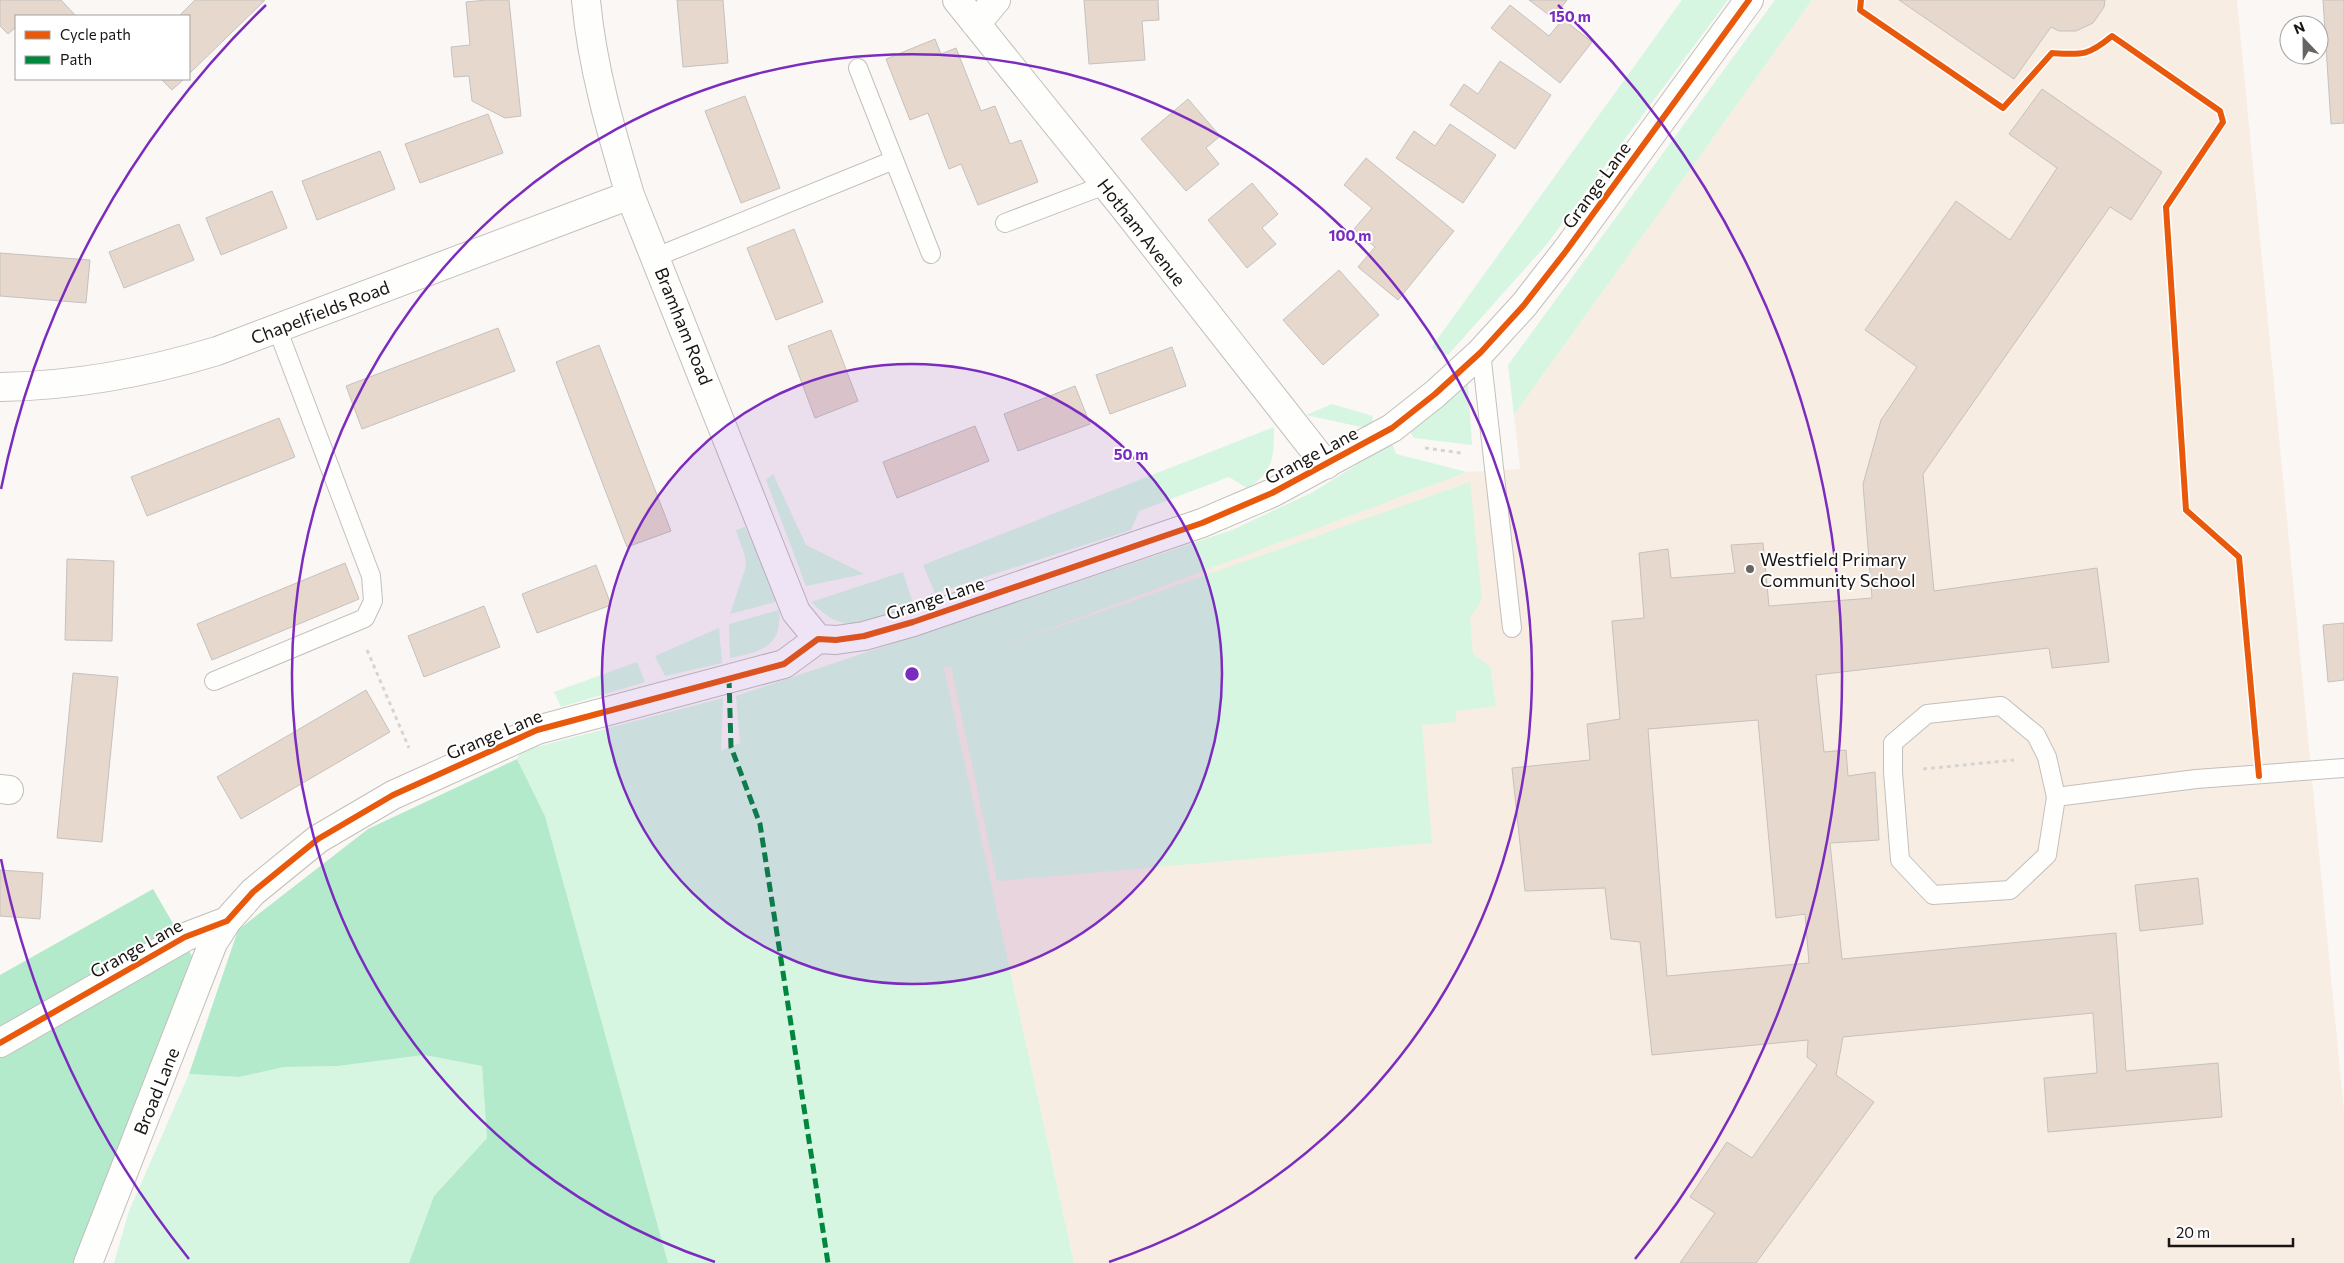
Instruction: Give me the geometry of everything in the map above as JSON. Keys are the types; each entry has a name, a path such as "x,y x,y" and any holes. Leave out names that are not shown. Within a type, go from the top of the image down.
{"street":[{"name":"Bramham Road","path":"586,0 596,66 612,136 630,195 796,612 818,639"},
{"name":"Hotham Avenue","path":"957,0 1326,466"},
{"path":"976,24 996,0"},
{"name":"Grange Lane","path":"0,1043 185,937 227,920 254,892 318,839 393,795 423,780 537,730 784,664 818,639 836,640 872,633 1074,568 1202,523 1272,493 1326,466 1392,428 1481,352 1524,305 1566,251 1749,0"},
{"name":"Chapelfields Road","path":"0,387 41,386 120,376 168,366 278,328 630,195"},
{"name":"Broad Lane","path":"88,1263 213,944 227,920"}],"lane":[{"path":"858,68 931,254"},
{"path":"656,257 894,160"},
{"path":"1005,223 1105,185"},
{"path":"214,682 366,618 373,601 371,576 278,328"},
{"path":"1481,352 1512,628"},
{"path":"2001,706 2036,736 2047,757 2056,797 2047,855 2010,890 1933,895 1900,860 1893,772 1893,742 1927,714 2001,706"},
{"path":"2056,797 2196,780 2344,768"}],"path":[{"path":"1392,428 1408,446 1493,457"},
{"path":"355,622 423,780"},
{"path":"1893,772 2047,757"}],"shaded area":[{"name":"Westfield Primary Community School","path":"1812,0 2237,0 2344,1112 2344,1263 1074,1263 944,668 1467,472 1520,469 1514,415"}],"green space":[{"path":"1682,0 1728,0 1547,244 1448,355 1431,348"},
{"path":"1775,0 1812,0 1514,415 1508,365"},
{"path":"1468,384 1472,445 1414,438 1408,429"},
{"path":"1332,404 1373,416 1371,427 1361,427 1306,415"},
{"path":"1274,427 1274,447 1271,463 1263,476 1247,488 1229,477 1139,511 1131,530 935,593 923,565"},
{"path":"1392,443 1396,454 1467,472 988,652 1470,482 1482,599 1470,619 1473,654 1490,666 1496,706 1456,711 1456,722 1422,725 1432,843 997,881 951,666 944,668 1074,1263 668,1263 545,816 517,759 521,751 723,698 721,751 740,743 736,696 1232,530 1313,492"},
{"path":"773,474 806,545 864,574 806,586 766,480"},
{"path":"745,527 776,595 775,602 730,614 746,567 745,556 736,530"},
{"path":"903,572 913,604 879,617 860,623 839,622 830,618 811,602"},
{"path":"779,610 777,632 767,646 751,653 730,658 729,624"},
{"path":"719,628 722,663 665,676 655,656"},
{"path":"637,662 645,682 561,707 554,692"},
{"path":"517,759 545,816 668,1263 409,1263 434,1196 487,1138 482,1066 424,1055 338,1066 284,1067 239,1077 189,1074 238,930 368,829"},
{"path":"153,889 192,956 97,1211 81,1263 0,1263 0,975"},
{"path":"424,1055 482,1066 487,1138 434,1196 409,1263 114,1263 129,1211 189,1074 239,1077 284,1067 338,1066"}],"building":[{"path":"0,0 61,0 75,15 15,15 15,28 8,34 0,26"},
{"path":"195,0 265,0 190,73 190,15 180,15"},
{"path":"509,0 521,116 505,118 472,101 469,76 454,77 451,47 470,45 466,2"},
{"path":"677,0 723,0 728,63 683,67"},
{"path":"1084,0 1158,0 1159,20 1142,21 1145,60 1089,64"},
{"path":"1529,0 1567,0 1553,18"},
{"path":"1899,0 2105,0 2104,7 2093,23 2076,31 2059,31 2051,27 2014,79"},
{"path":"2323,0 2344,0 2344,123 2331,124 2327,65 2329,65 2329,15 2324,15"},
{"path":"1510,5 1549,36 1563,19 1592,42 1560,83 1491,28"},
{"path":"935,39 941,54 956,48 981,111 995,106 1010,144 1021,140 1038,182 978,205 961,164 949,169 928,113 910,120 886,59"},
{"path":"1500,61 1551,95 1515,149 1450,105 1464,84 1478,94"},
{"path":"162,80 183,80 172,90"},
{"path":"2042,89 2162,172 2131,220 2110,207 1923,474 1934,591 2097,568 2109,662 2052,668 2049,648 1816,675 1824,752 1846,750 1848,776 1875,772 1879,840 1830,843 1842,959 2116,933 2126,1071 2218,1063 2222,1117 2048,1132 2044,1078 2097,1073 2093,1013 1843,1037 1836,1075 1874,1102 1756,1263 1680,1263 1715,1213 1690,1197 1727,1142 1752,1158 1817,1065 1807,1057 1808,1040 1652,1055 1640,942 1611,939 1605,888 1525,891 1512,768 1590,760 1587,724 1620,719 1612,621 1644,618 1639,553 1668,549 1671,578 1735,573 1731,545 1763,543 1769,606 1872,598 1863,484 1881,420 1917,367 1865,330 1956,201 2010,240 2057,168 2009,134","holes":["1758,720 1776,918 1805,914 1809,963 1667,976 1648,729"]},
{"path":"745,96 780,188 741,203 705,111"},
{"path":"1188,99 1220,136 1206,148 1219,164 1186,191 1141,139"},
{"path":"488,114 503,153 420,183 405,144"},
{"path":"1450,124 1496,155 1463,203 1396,158 1414,131 1435,146"},
{"path":"380,151 395,189 317,220 302,181"},
{"path":"1366,158 1454,231 1398,300 1358,267 1375,247 1354,229 1372,208 1344,185"},
{"path":"1252,183 1278,214 1262,228 1276,244 1247,268 1208,220"},
{"path":"272,191 287,228 221,255 206,218"},
{"path":"179,224 194,260 124,288 109,252"},
{"path":"794,229 823,302 776,320 747,248"},
{"path":"0,253 90,260 86,303 0,296"},
{"path":"1339,270 1379,315 1323,365 1283,320"},
{"path":"498,328 515,371 362,429 346,386"},
{"path":"831,330 858,401 815,418 788,346"},
{"path":"599,345 671,531 627,547 556,362"},
{"path":"1172,347 1186,386 1110,414 1096,375"},
{"path":"1075,386 1090,424 1018,451 1004,414"},
{"path":"279,418 295,457 147,516 131,477"},
{"path":"975,426 989,461 897,498 883,462"},
{"path":"67,559 114,561 112,641 65,640"},
{"path":"345,563 359,599 212,660 197,624"},
{"path":"596,565 611,605 537,633 522,594"},
{"path":"484,606 500,647 424,677 408,636"},
{"path":"2344,623 2344,680 2328,682 2323,625"},
{"path":"73,673 118,677 102,842 57,838"},
{"path":"366,690 390,732 241,819 217,777"},
{"path":"0,870 43,873 40,919 0,916"},
{"path":"2198,878 2203,924 2140,931 2135,885"}],"marked path":[{"path":"729,678 731,747 760,824 828,1263"}],"cycle path":[{"path":"0,1043 185,937 227,921 253,892 318,839 393,795 537,730 784,664 818,639 836,640 864,636 913,622 1202,523 1272,493 1392,428 1435,394 1481,352 1524,305 1566,251 1749,0"},
{"path":"1861,0 1860,10 2003,108 2052,53 2084,53 2097,47 2112,36 2220,111 2223,122 2166,207 2186,510 2239,557 2259,776"}],"place":[{"name":"Westfield Primary Community School","path":"1750,569"}]}
